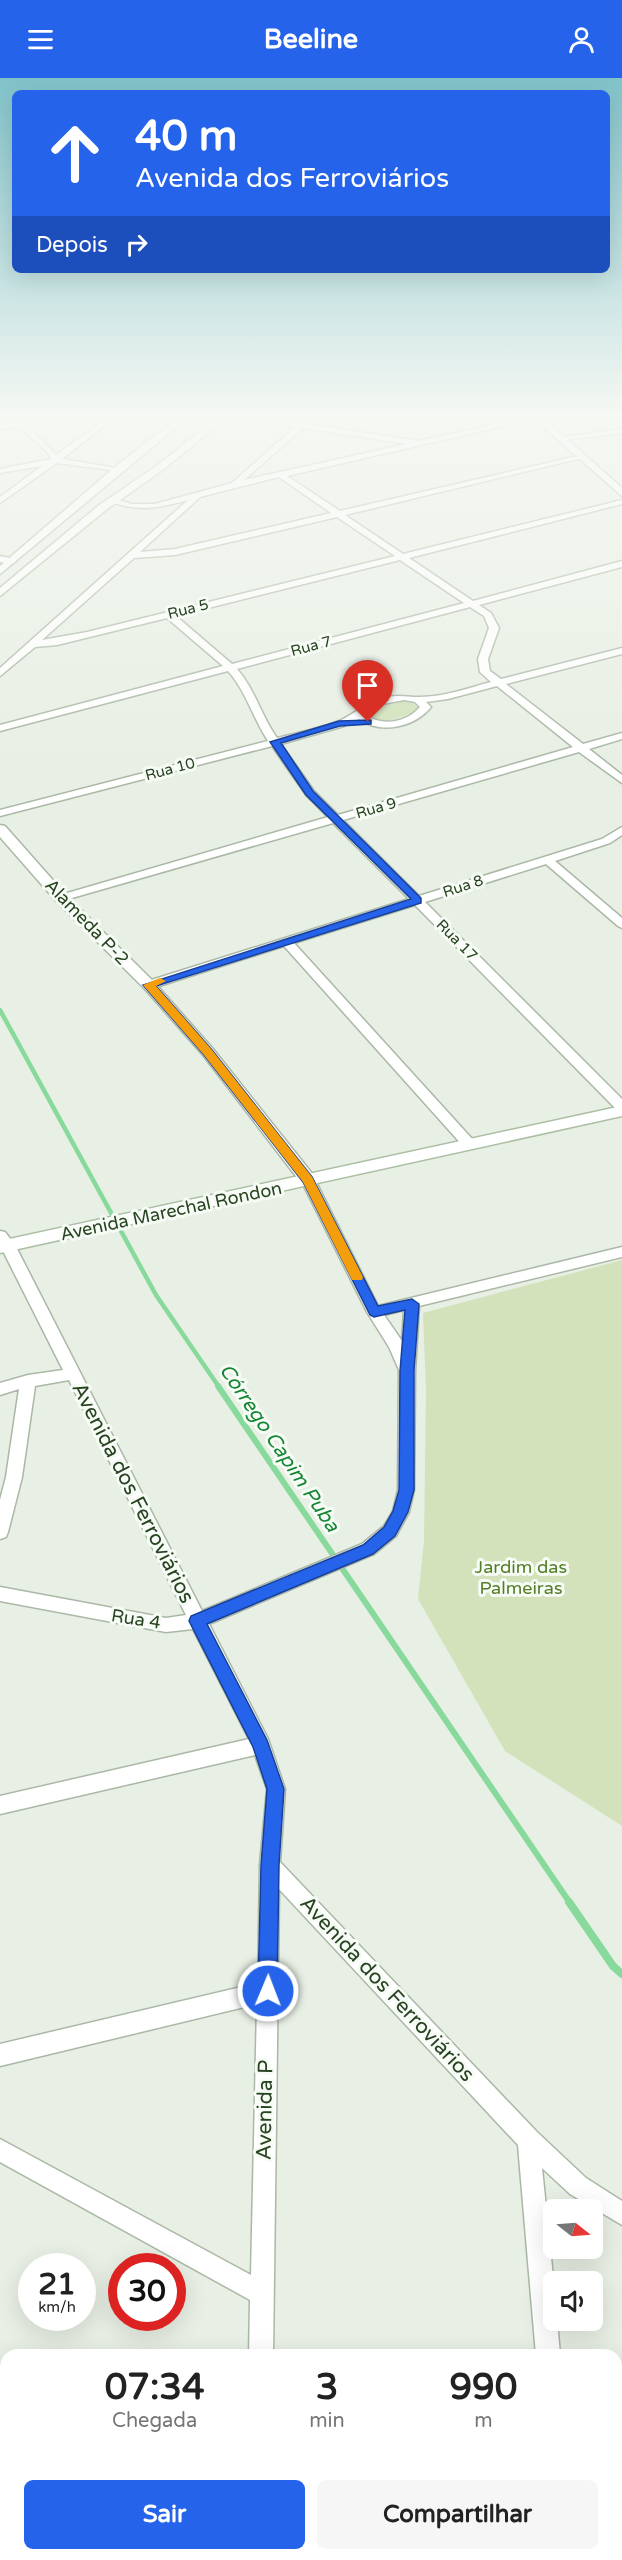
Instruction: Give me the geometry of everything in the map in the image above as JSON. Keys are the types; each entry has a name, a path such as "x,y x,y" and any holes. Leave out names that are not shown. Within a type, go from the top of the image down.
{"main road":[{"path":"0,571 46,532"},
{"path":"0,593 75,532"},
{"name":"Alameda P-2","path":"0,829 61,898 149,985 208,1052 308,1180"},
{"name":"Avenida Marechal Rondon","path":"3,1243 85,1230 622,1109"}],"street":[{"path":"0,673 159,532"},
{"path":"134,555 175,552 262,532"},
{"path":"366,532 489,615 494,628 483,659 485,672 622,780"},
{"name":"Rua 5","path":"33,644 87,635 500,532"},
{"path":"0,559 12,561"},
{"name":"Rua 7","path":"0,729 622,564"},
{"path":"168,614 230,667 244,683 261,723 275,742"},
{"path":"60,621 87,635"},
{"path":"364,718 365,707 384,700 404,697 422,704 622,651"},
{"name":"Rua 10","path":"0,813 364,718 391,725 420,716 422,704"},
{"name":"Rua 9","path":"61,898 622,736"},
{"name":"Rua 17","path":"275,742 310,793 622,1109"},
{"name":"Rua 8","path":"149,985 606,840 622,830"},
{"name":"Rua 8","path":"606,840 622,841"},
{"path":"548,859 622,924"},
{"path":"286,942 469,1143"},
{"name":"Alameda P-2","path":"308,1180 374,1312 391,1336 407,1371"},
{"name":"Avenida dos Ferroviários","path":"3,1243 73,1374 261,1745 276,1789 270,1865 529,2140 578,2186 622,2214"},
{"path":"374,1312 622,1252"},
{"name":"Rua 4","path":"0,1594 166,1625 197,1621 368,1550 390,1532 401,1512 406,1490 407,1371 412,1304"},
{"path":"0,1389 28,1381 73,1374"},
{"path":"0,1532 14,1477 28,1381"},
{"path":"0,1805 261,1745"},
{"name":"Avenida P","path":"261,2349 270,1865"},
{"path":"0,2055 268,1991"},
{"path":"529,2140 547,2349"},
{"path":"0,2150 261,2293"}],"green space":[{"path":"408,700 422,710 382,723 364,713 371,709"},
{"name":"Jardim das Palmeiras","path":"622,1260 622,1826 505,1751 418,1599 424,1541 426,1390 423,1313"}],"waterway":[{"name":"Córrego Capim Puba","path":"0,1010 156,1295 219,1387"},
{"name":"Córrego Capim Puba","path":"218,1386 570,1903"},
{"name":"Córrego Capim Puba","path":"569,1902 613,1966 622,1974"}],"slow traffic":[{"path":"160,981 149,985 208,1052 308,1180 357,1277"}],"route":[{"path":"268,1991 270,1865 276,1789 261,1745 197,1621 368,1550 390,1532 401,1512 406,1490 407,1371 412,1304 374,1312 308,1180 208,1052 149,985 418,900 310,793 275,742 339,724 368,722"}]}
